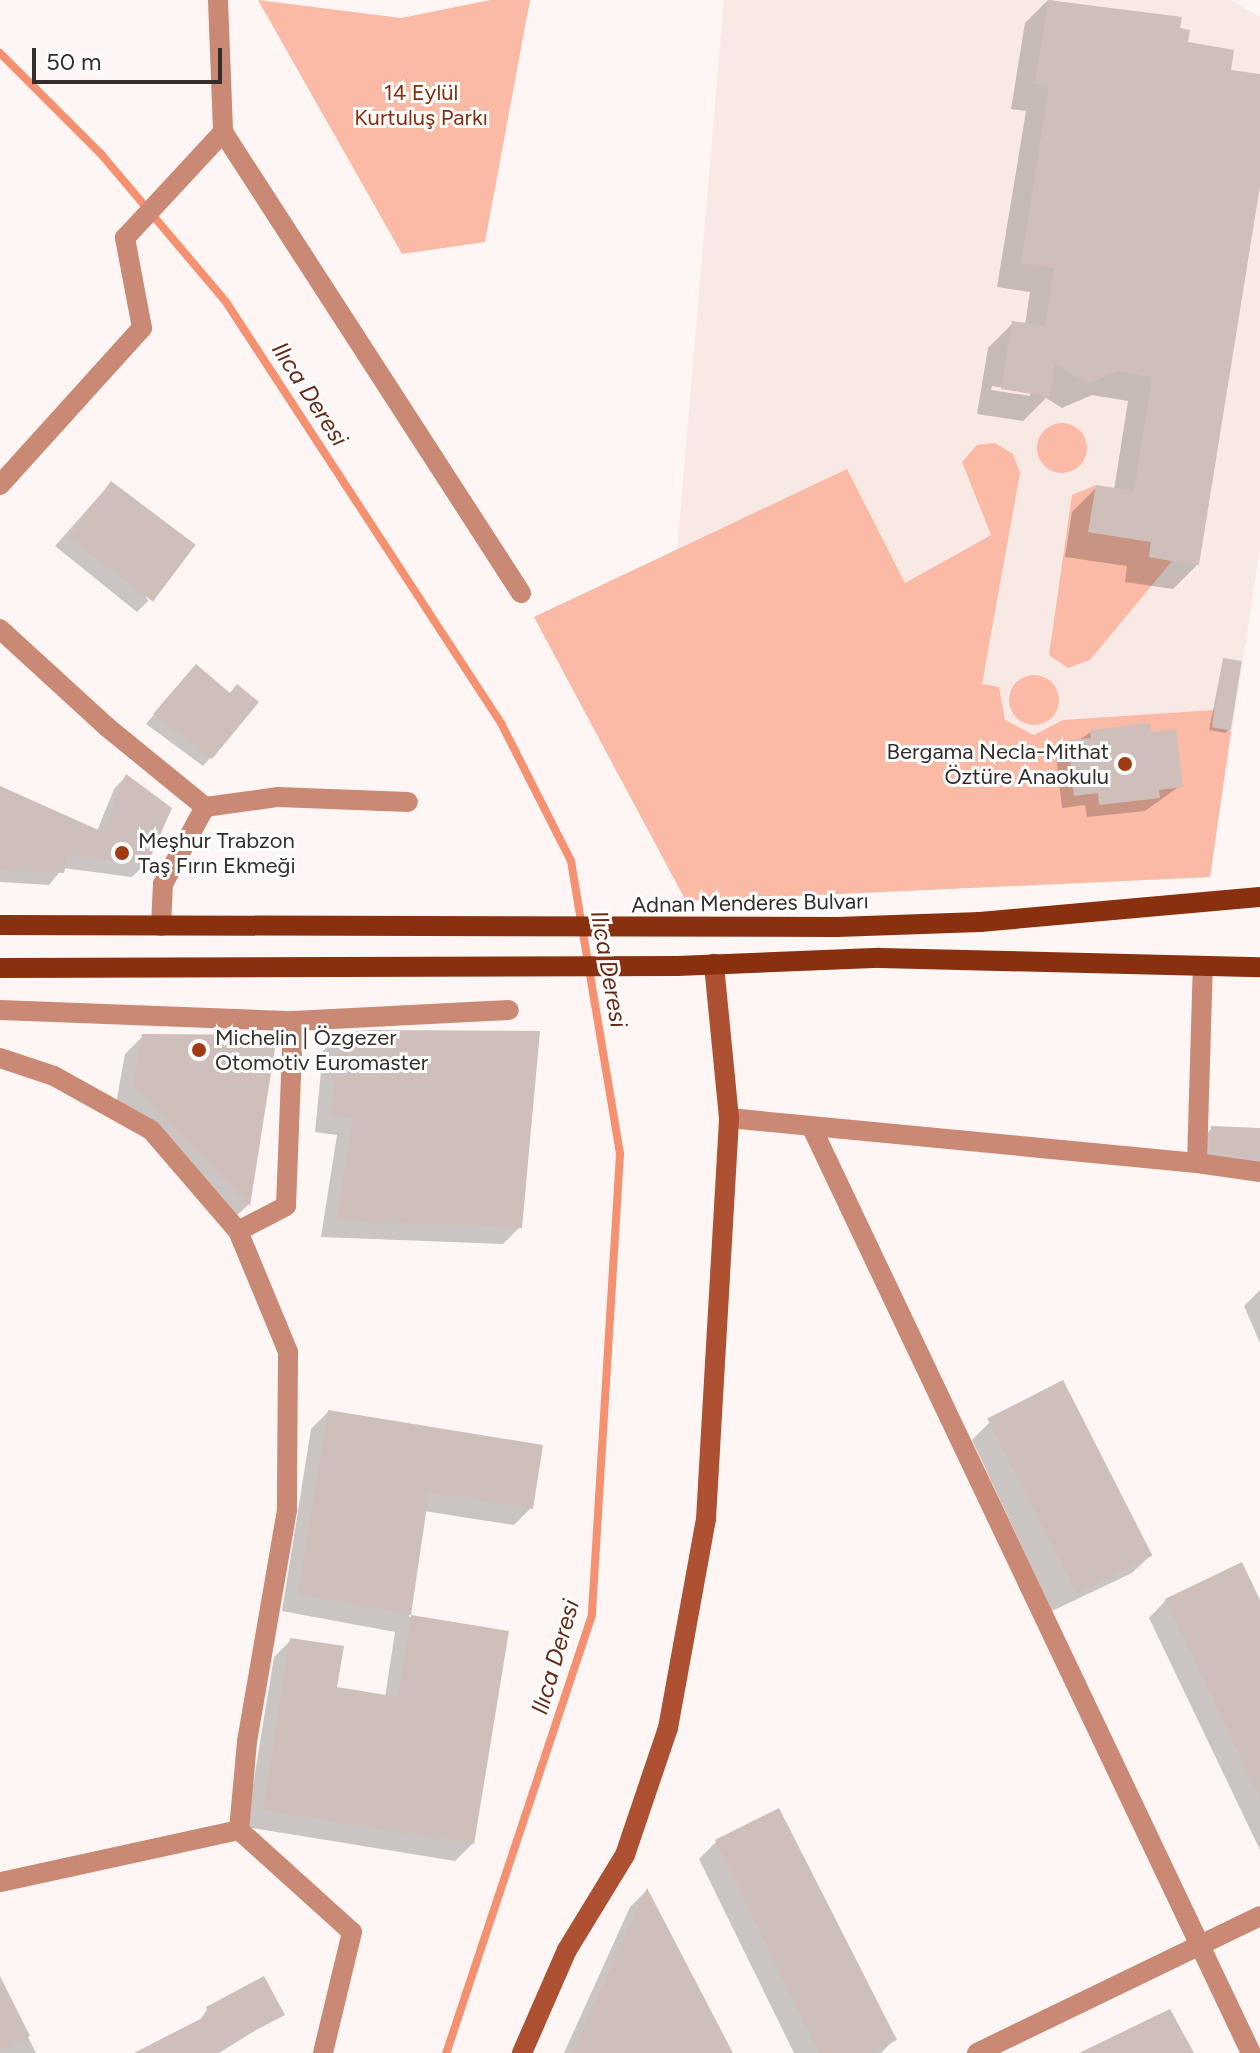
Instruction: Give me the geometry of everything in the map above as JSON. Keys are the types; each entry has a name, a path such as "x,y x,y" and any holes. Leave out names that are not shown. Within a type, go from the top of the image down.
{"main road":[{"name":"Adnan Menderes Bulvarı","path":"0,925 669,930 980,922 1260,897"},
{"path":"0,968 677,966 880,958 1260,967"}],"street":[{"path":"218,0 223,132 521,593"},
{"path":"0,485 142,328 125,238 177,176 223,132"},
{"path":"0,629 107,727 205,807 278,797 408,802"},
{"path":"161,926 163,884 205,807"},
{"path":"522,2053 567,1950 625,1855 668,1728 706,1519 729,1118 714,964"},
{"path":"1197,1163 1203,966"},
{"path":"0,1010 293,1021 509,1010"},
{"path":"238,1231 286,1206 293,1021"},
{"path":"0,1058 54,1076 151,1130 238,1231 288,1352 287,1510 247,1742 239,1830"},
{"path":"729,1118 1197,1163 1260,1172"},
{"path":"812,1128 1251,2053"},
{"path":"0,1882 239,1830"},
{"path":"239,1830 352,1932 323,2053"},
{"path":"977,2053 1260,1916"}],"shaded area":[{"path":"724,0 1231,0 1260,17 1260,549 1210,877 686,901 534,617 677,551"}],"green space":[{"name":"14 Eylül Kurtuluş Parkı","path":"258,0 401,18 490,0 530,0 485,242 402,254"},
{"path":"1062,423 1079,431 1087,448 1079,465 1062,473 1045,465 1037,448 1045,431"},
{"path":"995,443 1013,454 1020,473 982,684 999,687 1005,720 1034,735 1063,720 1214,710 1212,727 1231,731 1210,877 686,901 534,617 847,469 905,583 991,535 962,462 977,445"},
{"path":"1096,485 1089,532 1151,542 1149,557 1172,561 1090,660 1068,668 1049,655 1072,495"},
{"path":"1034,675 1051,683 1059,700 1051,717 1034,725 1017,717 1009,700 1017,683"}],"building":[{"path":"1048,0 1182,17 1180,28 1190,30 1188,42 1234,50 1231,70 1260,74 1260,186 1199,565 1149,557 1151,542 1088,532 1096,485 1134,491 1152,377 1118,371 1088,384 1055,364 1050,397 1001,389 1012,321 1045,326 1054,268 1021,263 1049,87 1035,84"},
{"path":"111,481 196,545 153,601 68,538"},
{"path":"1223,658 1242,661 1231,730 1212,727"},
{"path":"196,664 230,693 237,684 259,702 212,759 153,714"},
{"name":"Bergama Necla-Mithat Öztüre Anaokulu","path":"1150,723 1151,732 1176,729 1183,787 1159,790 1160,798 1099,805 1098,793 1074,796 1068,740 1091,738 1090,730"},
{"path":"126,774 172,808 147,865 68,855 64,873 0,869 0,786 103,832"},
{"path":"540,1031 522,1228 337,1220 353,1118 331,1115 339,1032"},
{"path":"142,1034 277,1035 250,1206 133,1086"},
{"path":"1211,1126 1260,1128 1260,1159 1210,1152"},
{"path":"1063,1380 1152,1556 1077,1594 987,1419"},
{"path":"328,1410 543,1445 533,1509 429,1492 411,1615 298,1594"},
{"path":"1242,1562 1260,1600 1260,1798 1165,1599"},
{"path":"411,1615 509,1631 474,1844 263,1810 290,1638 344,1646 337,1687 398,1697"},
{"path":"779,1808 897,2040 870,2053 819,2053 715,1840"},
{"path":"647,1888 733,2053 572,2053"},
{"path":"0,1976 30,2036 0,2051"},
{"path":"264,1976 285,2015 211,2053 134,2053 210,2014 206,2007"},
{"path":"1170,2009 1194,2053 1079,2053"}],"waterway":[{"name":"Ilıca Deresi","path":"0,53 101,154 226,302 501,723 571,861 620,1154 592,1615 446,2053"}],"place":[{"name":"Bergama Necla-Mithat Öztüre Anaokulu","path":"1125,764"},
{"name":"Meşhur Trabzon Taş Fırın Ekmeği","path":"122,853"},
{"name":"Michelin | Özgezer Otomotiv Euromaster","path":"199,1050"}]}
